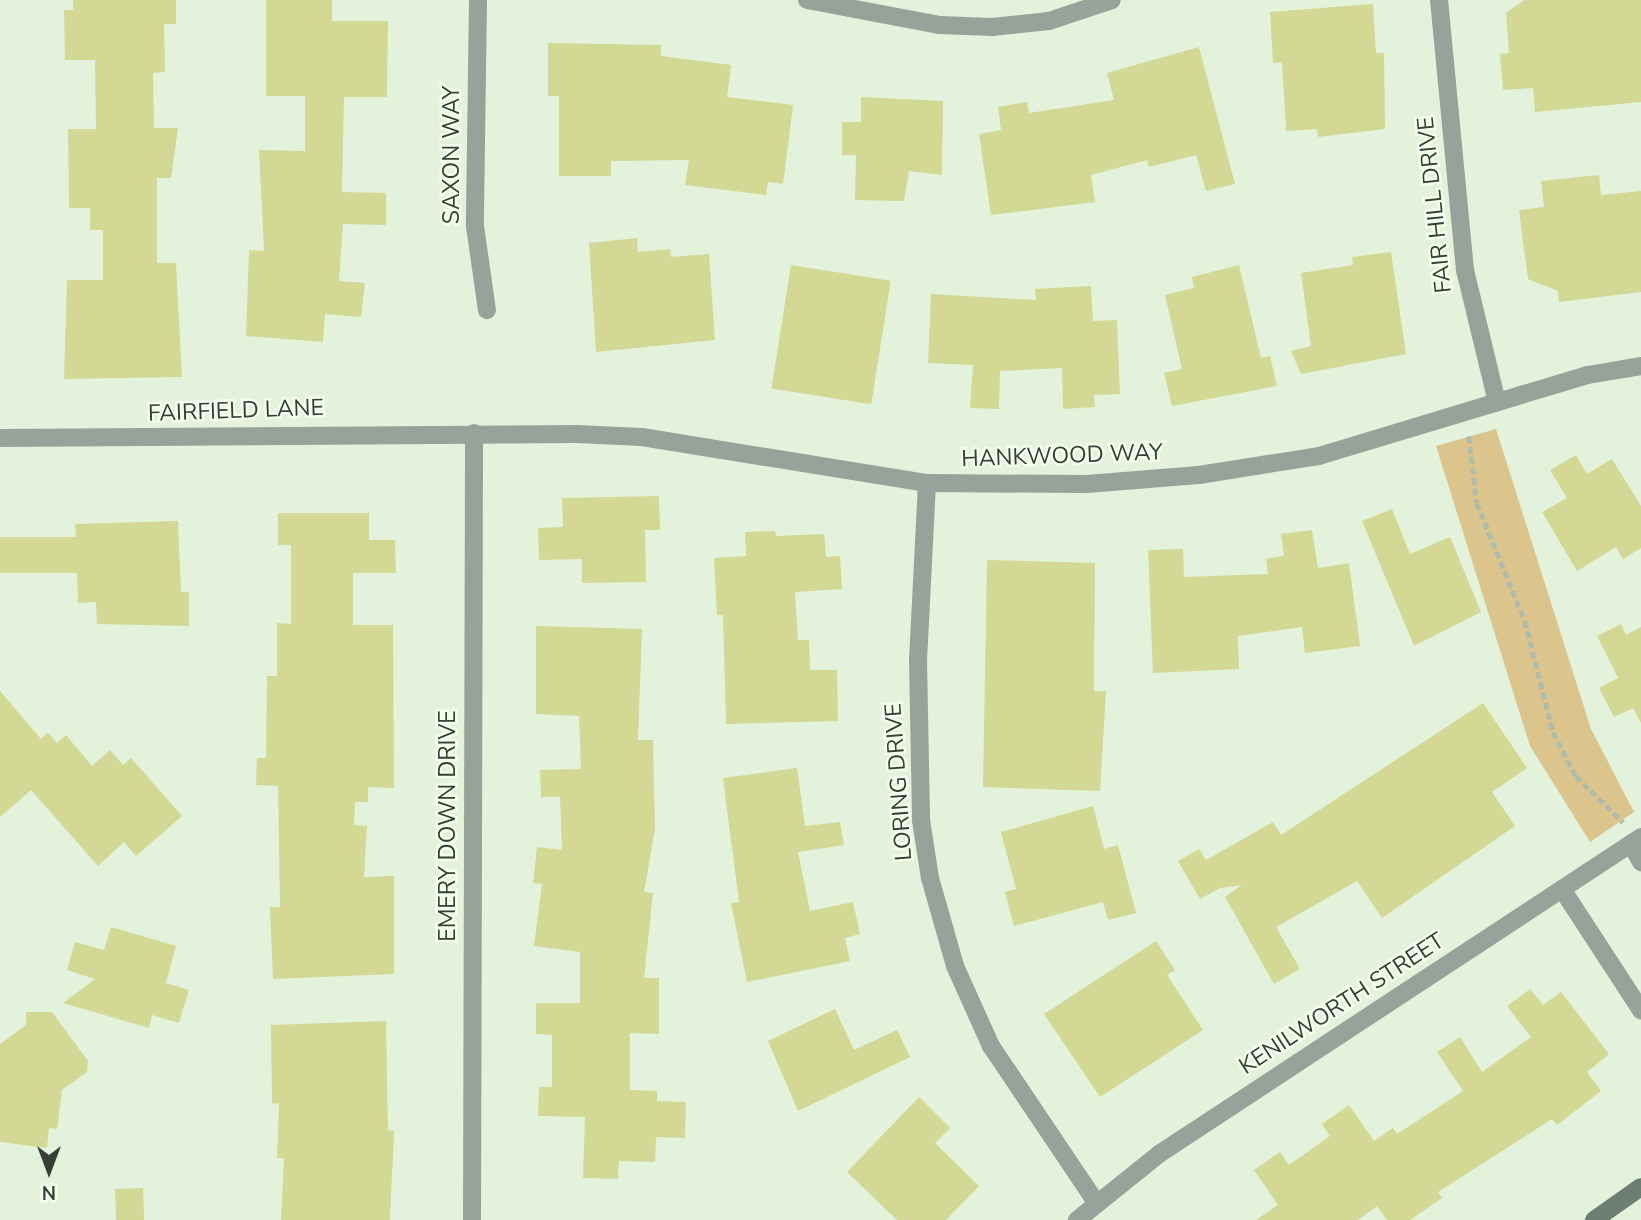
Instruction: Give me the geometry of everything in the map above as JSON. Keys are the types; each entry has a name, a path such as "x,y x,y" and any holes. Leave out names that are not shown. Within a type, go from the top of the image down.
{"main road":[{"path":"1594,1220 1641,1187"}],"street":[{"name":"SAXON WAY","path":"478,0 475,226 487,310"},
{"path":"807,0 939,25 992,27 1049,21 1112,0"},
{"name":"FAIR HILL DRIVE","path":"1439,0 1465,270 1497,402"},
{"name":"HANKWOOD WAY","path":"474,433 642,438 927,483 1087,484 1199,475 1319,456 1588,375 1641,366"},
{"name":"FAIRFIELD LANE","path":"0,438 474,433"},
{"name":"EMERY DOWN DRIVE","path":"471,1220 474,433"},
{"name":"LORING DRIVE","path":"927,483 918,687 921,820 930,878 955,966 991,1046 1096,1202"},
{"path":"1634,836 1641,862"},
{"name":"KENILWORTH STREET","path":"1077,1220 1096,1202 1159,1154 1562,889 1634,836"},
{"path":"1562,889 1641,1010"}],"path":[{"path":"1466,412 1477,503 1525,621 1553,732 1576,776 1634,836"}],"shaded area":[{"path":"1496,429 1591,729 1634,812 1590,842 1530,746 1436,446"}],"building":[{"path":"73,0 176,0 176,24 164,24 165,72 153,73 154,128 178,128 171,178 157,178 157,263 176,263 182,377 64,379 67,280 103,280 103,230 90,230 90,208 69,208 68,129 96,129 95,60 65,60 64,10 73,10"},
{"path":"266,0 332,0 332,21 388,21 387,97 344,97 342,192 386,193 386,225 343,224 339,281 365,283 361,317 325,314 323,342 246,336 249,250 264,251 259,150 305,151 305,96 266,96"},
{"path":"1524,0 1641,0 1641,102 1535,112 1533,88 1503,90 1500,54 1509,53 1506,13"},
{"path":"1373,4 1376,53 1384,53 1385,129 1318,137 1317,129 1286,131 1282,62 1273,63 1270,12"},
{"path":"548,43 661,45 661,56 731,65 727,97 793,105 783,184 768,182 766,195 685,185 689,160 611,161 611,176 559,176 559,96 548,96"},
{"path":"1199,47 1235,184 1206,191 1196,155 1149,167 1147,160 1091,175 1095,202 991,215 979,134 1001,130 998,107 1027,102 1029,113 1114,100 1107,73"},
{"path":"861,97 943,101 942,175 909,171 904,201 855,200 856,155 842,155 842,122 861,122"},
{"path":"1599,175 1601,195 1641,191 1641,292 1559,302 1558,291 1528,279 1519,210 1544,207 1541,181"},
{"path":"637,238 638,252 670,249 671,257 709,254 715,340 596,352 589,243"},
{"path":"1391,252 1406,354 1301,374 1291,351 1311,346 1301,273 1353,265 1352,257"},
{"path":"791,265 891,281 871,404 771,388"},
{"path":"1239,265 1261,358 1270,356 1277,386 1172,406 1164,373 1182,369 1165,295 1194,288 1192,277"},
{"path":"1091,286 1093,321 1117,320 1120,394 1094,395 1095,407 1063,409 1062,368 1000,371 999,409 970,408 973,365 928,363 931,294 1036,300 1035,289"},
{"path":"1576,455 1587,474 1612,459 1641,506 1641,548 1623,559 1616,547 1577,571 1542,512 1567,498 1550,470"},
{"path":"659,496 660,530 645,530 646,582 582,583 582,559 539,560 538,528 563,527 562,498"},
{"path":"1392,509 1410,554 1450,537 1481,612 1414,646 1362,521"},
{"path":"278,513 369,513 369,540 395,540 396,573 353,573 353,625 393,625 394,788 368,787 368,802 355,802 354,825 367,826 364,877 394,876 394,974 273,979 270,907 280,907 278,786 256,785 257,758 266,758 267,676 277,676 277,623 291,624 291,545 278,545"},
{"path":"178,521 181,592 189,592 189,626 97,624 96,602 78,603 77,573 0,573 0,537 76,537 75,524"},
{"path":"1312,530 1318,568 1349,563 1360,646 1305,653 1302,627 1238,636 1239,669 1153,673 1148,550 1183,549 1184,577 1268,574 1266,559 1284,556 1281,534"},
{"path":"775,531 776,536 824,534 826,557 840,556 842,589 795,592 798,640 809,640 810,670 837,670 838,721 726,724 723,615 717,615 714,558 746,556 745,532"},
{"path":"987,560 1095,563 1094,691 1106,691 1100,791 983,787"},
{"path":"1621,624 1626,635 1641,627 1641,723 1633,708 1614,717 1599,688 1618,678 1597,636"},
{"path":"536,626 642,629 638,740 653,740 655,829 644,892 653,893 644,978 659,978 659,1034 630,1033 630,1090 657,1091 657,1101 686,1102 685,1138 656,1137 655,1162 619,1161 618,1179 583,1178 585,1117 538,1116 539,1087 552,1087 552,1035 536,1034 536,1003 580,1003 580,952 534,946 542,884 533,883 537,847 562,850 560,797 541,797 540,770 581,769 579,716 536,714"},
{"path":"0,691 41,739 48,733 57,743 66,735 92,766 110,750 123,765 131,758 182,816 136,856 124,842 98,866 31,790 0,817"},
{"path":"1483,703 1527,768 1492,792 1515,826 1382,918 1357,881 1276,927 1300,969 1274,984 1225,897 1242,885 1220,888 1200,899 1178,861 1199,849 1206,860 1273,822 1281,835"},
{"path":"797,768 805,826 840,822 844,845 798,852 810,911 853,902 860,934 845,938 850,961 747,982 731,903 739,902 723,778"},
{"path":"1093,806 1104,849 1118,845 1136,913 1108,920 1103,902 1014,926 1005,892 1016,889 1001,832"},
{"path":"111,927 176,946 166,983 189,990 179,1023 152,1015 149,1028 63,1003 95,979 67,970 75,942 104,950"},
{"path":"1156,941 1175,970 1167,975 1203,1030 1100,1097 1044,1014"},
{"path":"1530,989 1543,1005 1561,992 1609,1054 1587,1072 1601,1091 1557,1125 1552,1119 1438,1192 1442,1198 1410,1220 1387,1220 1377,1206 1358,1220 1256,1220 1278,1205 1254,1170 1280,1152 1289,1165 1330,1136 1322,1124 1349,1105 1374,1141 1393,1128 1397,1134 1463,1091 1437,1052 1460,1037 1482,1072 1531,1037 1507,1006"},
{"path":"835,1009 854,1050 897,1030 910,1057 798,1111 768,1041"},
{"path":"26,1012 52,1012 88,1061 87,1072 62,1090 57,1129 49,1128 47,1148 0,1142 0,1044 26,1025"},
{"path":"386,1021 388,1130 394,1131 390,1220 281,1220 284,1158 277,1158 279,1103 272,1104 271,1025"},
{"path":"919,1097 950,1128 935,1143 979,1186 946,1220 897,1220 847,1172"},
{"path":"143,1188 144,1220 116,1220 115,1189"}]}
